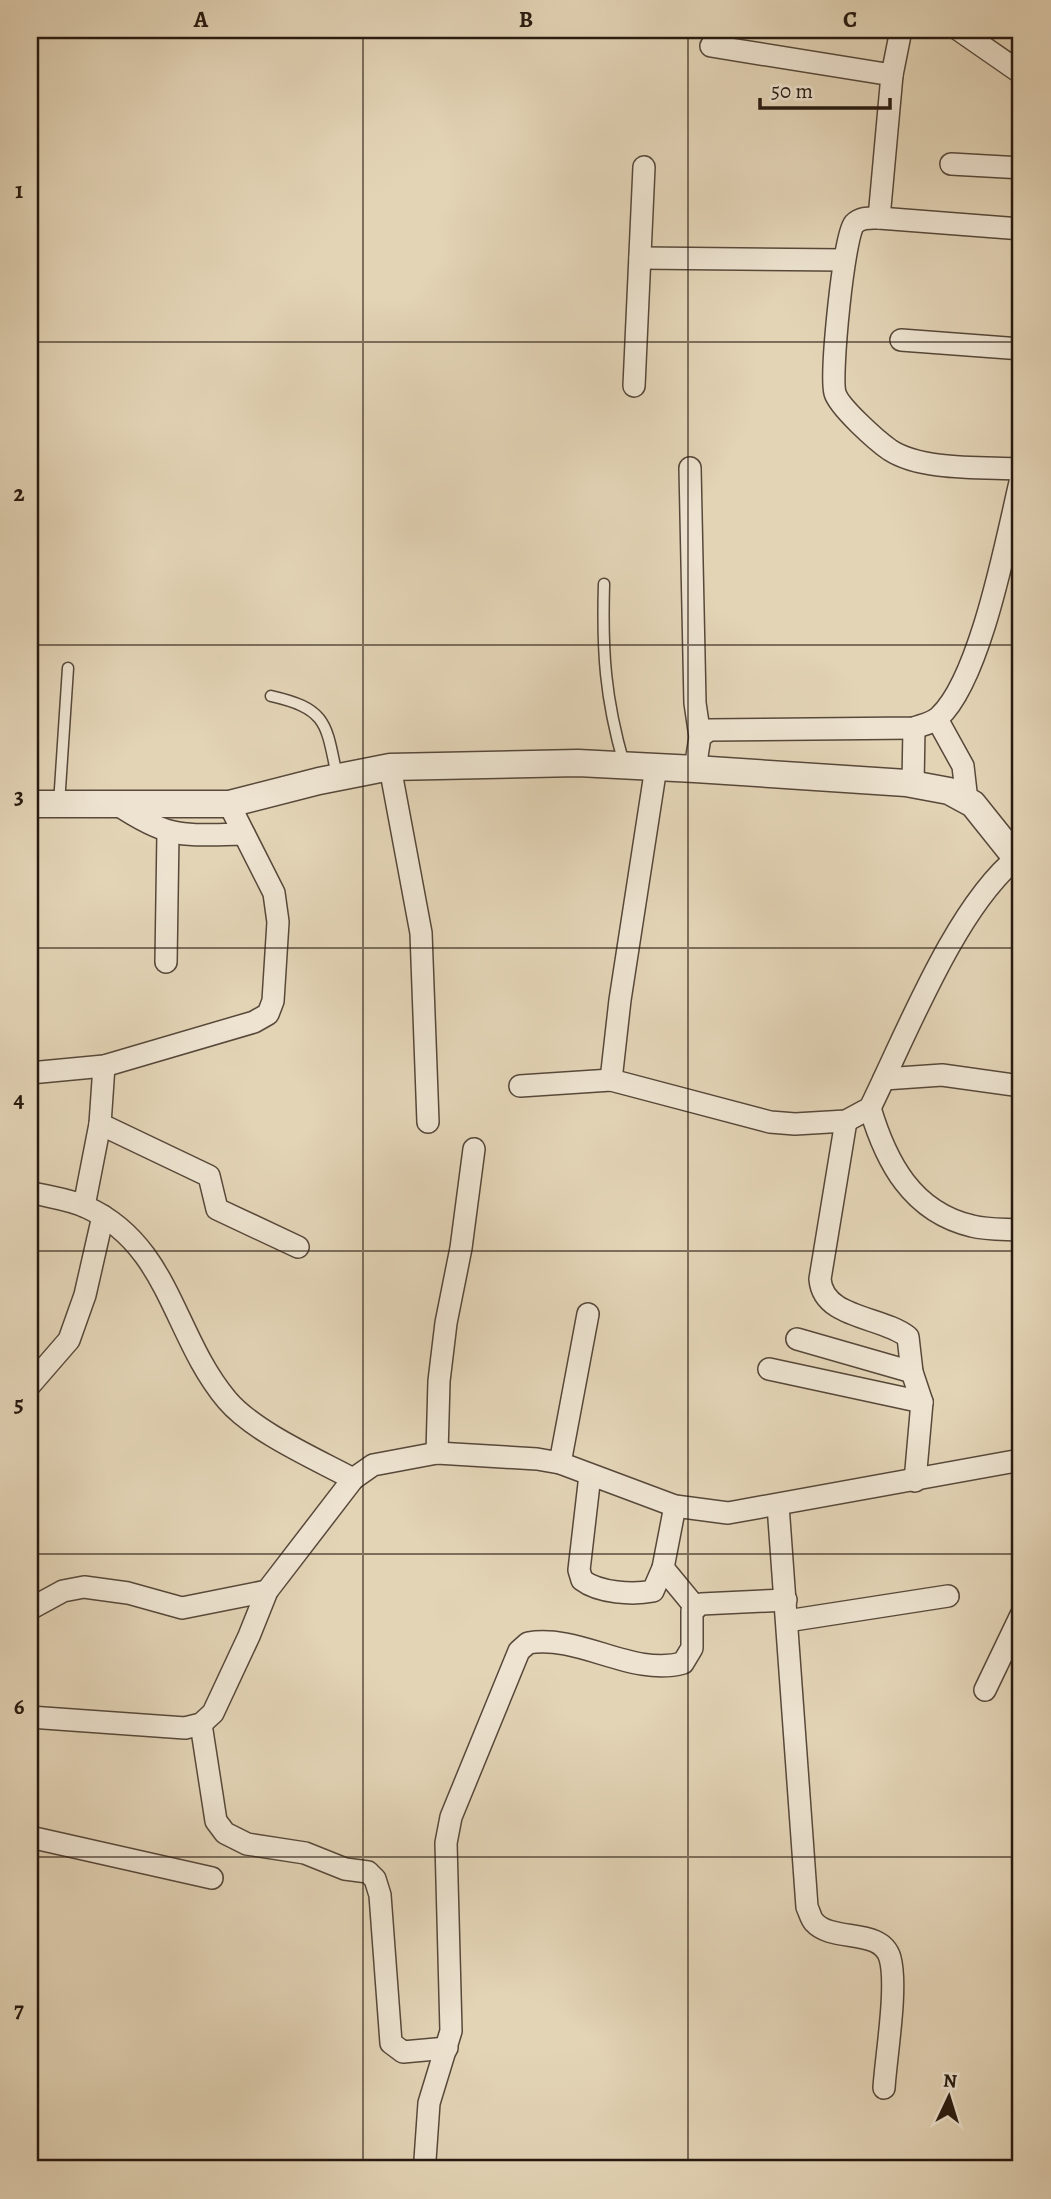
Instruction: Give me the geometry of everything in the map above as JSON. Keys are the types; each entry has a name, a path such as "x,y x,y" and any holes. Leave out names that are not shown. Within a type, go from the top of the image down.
{"street":[{"path":"879,218 892,75 901,30"},
{"path":"959,30 1021,72"},
{"path":"711,46 892,75"},
{"path":"951,164 1021,168"},
{"path":"634,386 644,167"},
{"path":"1021,229 879,218 863,218 855,223 849,233 844,260 834,380 839,402 889,450 922,463 1021,469"},
{"path":"640,258 844,260"},
{"path":"901,340 1021,349"},
{"path":"690,468 694,663 700,737 695,769"},
{"path":"700,737 709,730 725,728 914,728 937,719 955,699 986,622 1021,478"},
{"path":"937,719 964,766 967,801"},
{"path":"913,784 914,728"},
{"path":"30,804 229,804 337,777 390,767 578,763 625,765 913,784 949,791 967,801 1020,860 996,874 982,892 943,960 870,1108 846,1121 821,1125 769,1122 611,1080 520,1086"},
{"path":"390,767 421,933 428,1122"},
{"path":"611,1080 620,1000 656,767"},
{"path":"30,1073 104,1066 254,1022 268,1014 274,1001 278,922 274,893 229,804"},
{"path":"118,805 150,826 168,833 244,834"},
{"path":"166,962 168,833"},
{"path":"84,1206 100,1124 104,1066"},
{"path":"884,1079 942,1076 981,1078 1021,1086"},
{"path":"870,1108 881,1148 891,1166 921,1199 948,1217 972,1226 1021,1230"},
{"path":"846,1121 820,1279 821,1291 826,1300 899,1330 908,1337 912,1372 922,1402 915,1481"},
{"path":"100,1124 209,1176 217,1209 298,1247"},
{"path":"437,1453 439,1381 474,1149"},
{"path":"30,1192 84,1206 103,1216 138,1243 157,1271 200,1365 229,1403 274,1436 353,1479"},
{"path":"30,1385 69,1340 85,1294 103,1216"},
{"path":"560,1463 587,1314"},
{"path":"797,1339 912,1372"},
{"path":"769,1369 922,1402"},
{"path":"30,1717 185,1728 201,1724 213,1713 230,1679 267,1591 353,1479 373,1465 437,1453 504,1456 560,1463 675,1506 728,1513 1021,1460"},
{"path":"590,1475 579,1570 582,1580 598,1588 642,1594 653,1591 663,1568 675,1506"},
{"path":"778,1505 807,1907 814,1922 829,1931 881,1944 889,1955 892,1975 884,2088"},
{"path":"663,1568 696,1608"},
{"path":"30,1609 63,1591 84,1587 128,1593 182,1608 267,1591"},
{"path":"788,1621 948,1596"},
{"path":"425,2160 429,2103 451,2031 446,1843 451,1817 519,1651 527,1643 560,1643 649,1665 670,1667 683,1663 692,1648 691,1620 696,1608 701,1604 717,1601 786,1600"},
{"path":"985,1690 1021,1615"},
{"path":"201,1724 216,1821 225,1833 247,1844 305,1853 345,1869 368,1872 375,1879 380,1895 391,2043 403,2052 447,2048"},
{"path":"30,1837 212,1878"}],"lane":[{"path":"604,584 602,650 607,695 625,765"},
{"path":"59,804 68,668"},
{"path":"271,696 296,702 312,710 326,727 337,777"}]}
